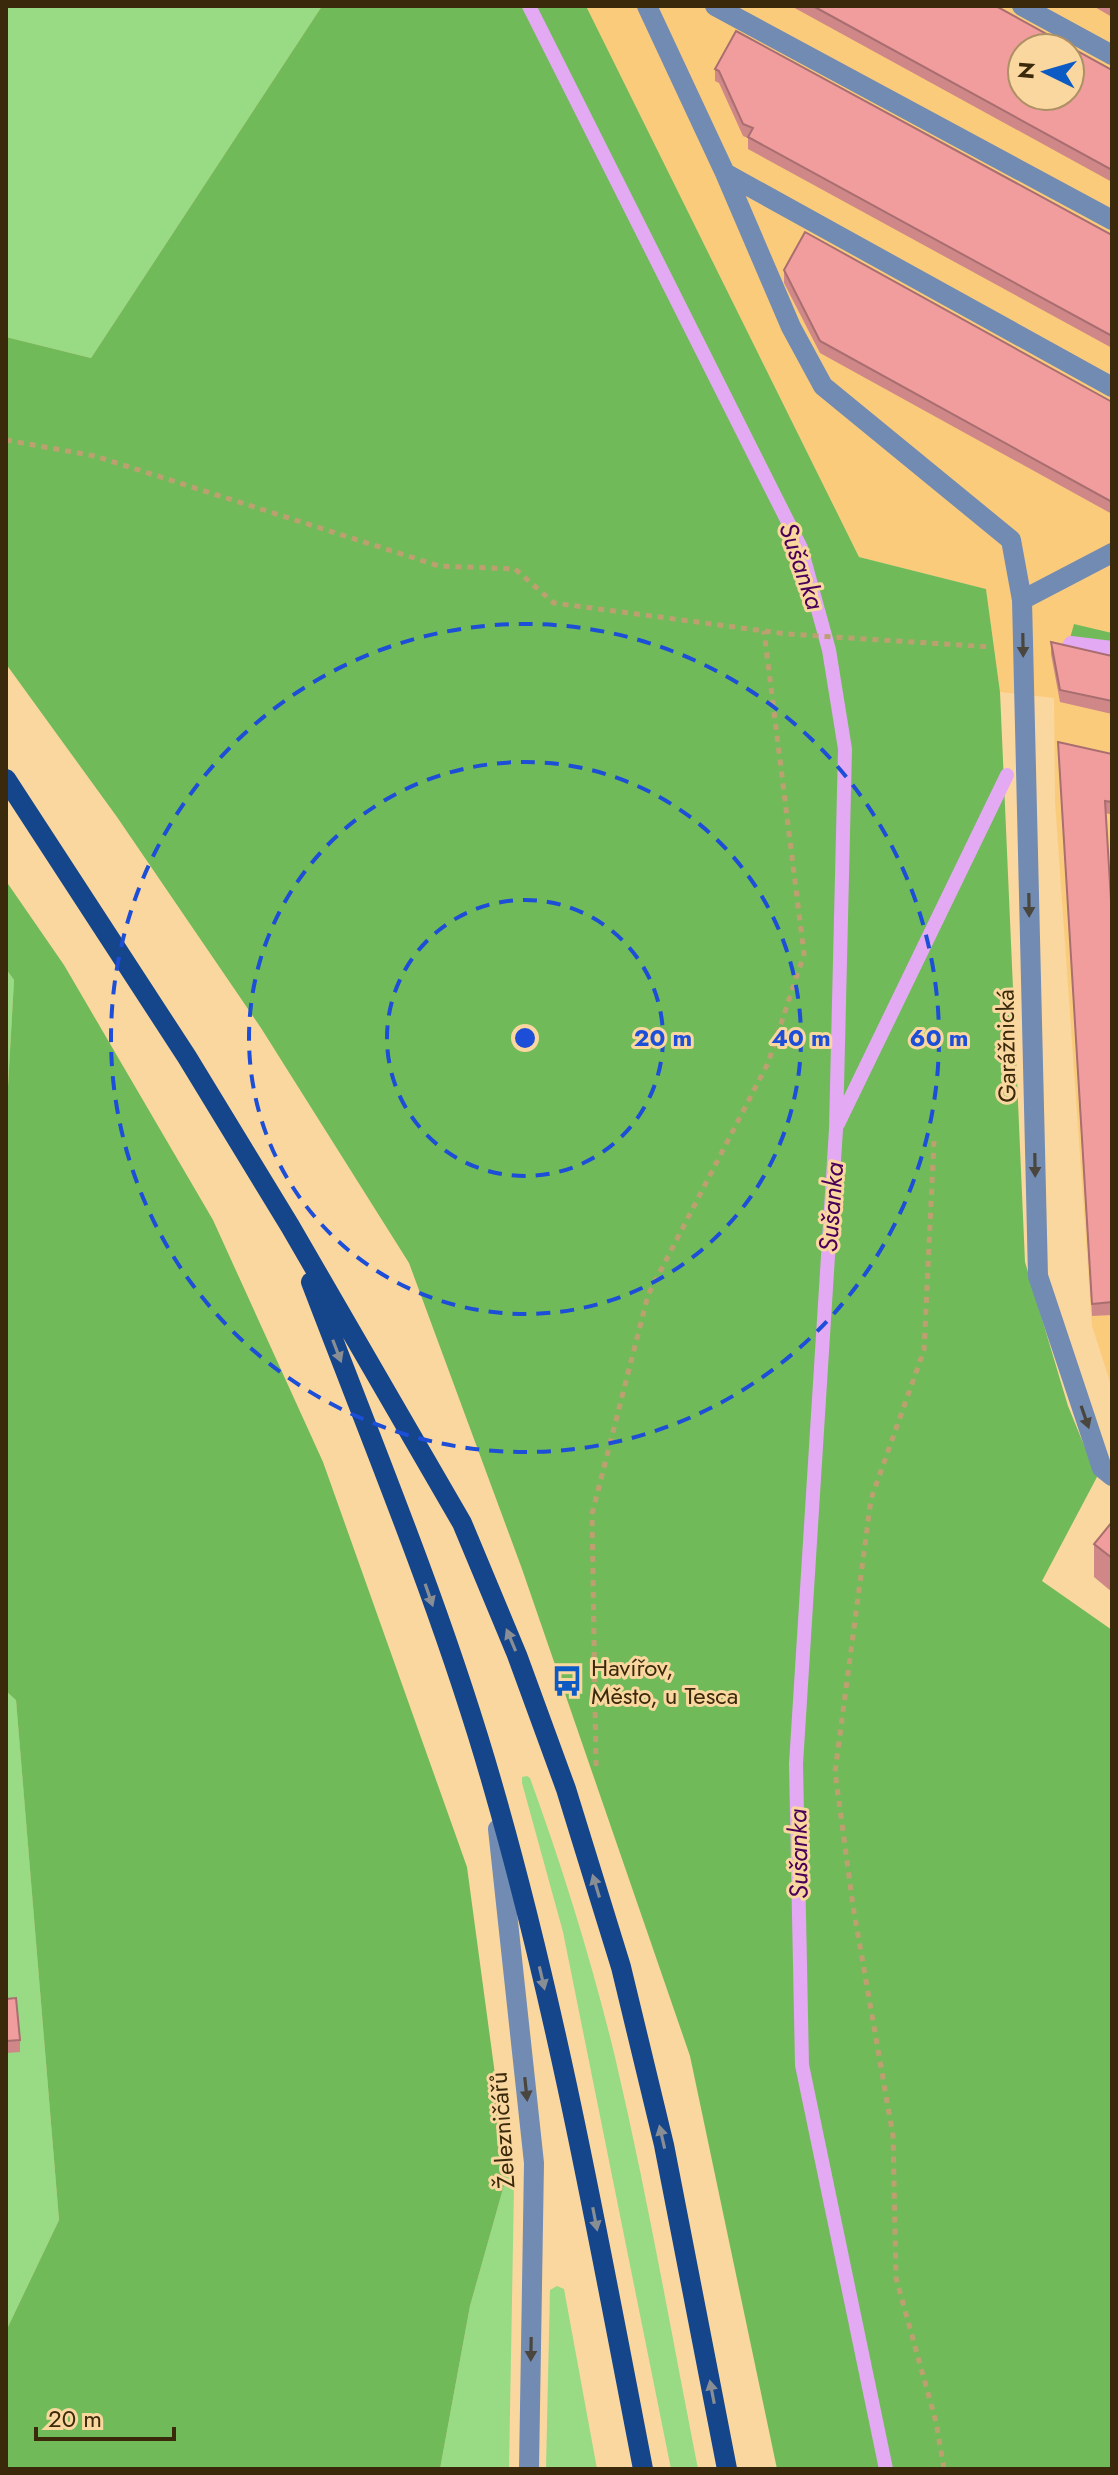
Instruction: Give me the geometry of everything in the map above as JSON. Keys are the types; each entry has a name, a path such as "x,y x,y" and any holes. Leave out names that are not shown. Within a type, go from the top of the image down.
{"main road":[{"path":"6,779 187,1057 290,1226 462,1523 517,1655 566,1789 621,1967 664,2145 727,2469"},
{"path":"290,1226 417,1561 494,1789 540,1967 580,2143 643,2469"}],"street":[{"path":"647,6 725,173 1112,387"},
{"path":"715,6 1112,220"},
{"path":"1022,6 1112,55"},
{"name":"Garážnická","path":"725,173 791,327 823,386 1011,540 1022,600 1038,1276 1102,1468 1112,1476"},
{"path":"1022,600 1112,553"},
{"name":"Železničářů","path":"494,1789 534,2163 529,2469"}],"path":[{"path":"6,440 95,456 439,566 515,569 554,603 787,634 1023,649"},
{"path":"596,1770 592,1514 599,1485 648,1295 768,1063 804,954 764,631"},
{"path":"934,1141 924,1350 871,1499 835,1772 853,1906 893,2136 896,2278 936,2422 944,2469"}],"shaded area":[{"path":"586,6 1112,6 1112,633 1074,624 1112,662 1112,1388 1092,1326 1055,802 1054,698 1000,692 986,589 859,557"}],"green space":[{"path":"6,6 322,6 91,358 6,337"},
{"path":"322,6 586,6 859,557 986,589 1000,692 1025,1262 1068,1406 1097,1477 1042,1581 1112,1630 1112,2469 777,2469 690,2056 522,1569 409,1263 261,1028 117,817 6,664 6,337 91,358"},
{"path":"1074,624 1112,633 1112,658 1067,649"},
{"path":"6,881 64,965 213,1220 323,1462 467,1867 508,2171 470,2306 440,2469 6,2469 6,2331 59,2220 16,1700 6,1691 6,1122 14,980 6,969"},
{"path":"6,969 14,980 6,1122"},
{"path":"6,1691 16,1699 59,2220 6,2331"},
{"path":"527,1776 576,1916 615,2057 698,2469 671,2469 563,1932 522,1783 522,1777"},
{"path":"508,2171 514,2186 509,2469 440,2469 470,2306"},
{"path":"557,2286 564,2289 597,2469 546,2469 550,2290"}],"building":[{"path":"813,6 996,6 1043,32 1006,32 1006,112"},
{"path":"736,31 1112,235 1112,336 748,137 753,128 743,124 719,71 715,69"},
{"path":"1086,56 1112,70 1112,170 1006,112 1086,112"},
{"path":"805,232 1112,402 1112,502 820,341 784,270"},
{"path":"1051,642 1112,656 1112,701 1060,690"},
{"path":"1058,742 1112,754 1112,802 1105,801 1112,917 1112,1302 1092,1304"},
{"path":"1112,1522 1112,1558 1094,1544"},
{"path":"16,1998 20,2040 6,2041 6,1999"}],"waterway":[{"name":"Sušanka","path":"529,6 801,548 829,650 845,749 836,1129 796,1764 802,2065 886,2469"},
{"path":"1067,649 1071,643 1112,648"},
{"path":"838,1124 1007,775"}],"place":[{"name":"Havířov, Město, u Tesca","path":"567,1681"}]}
